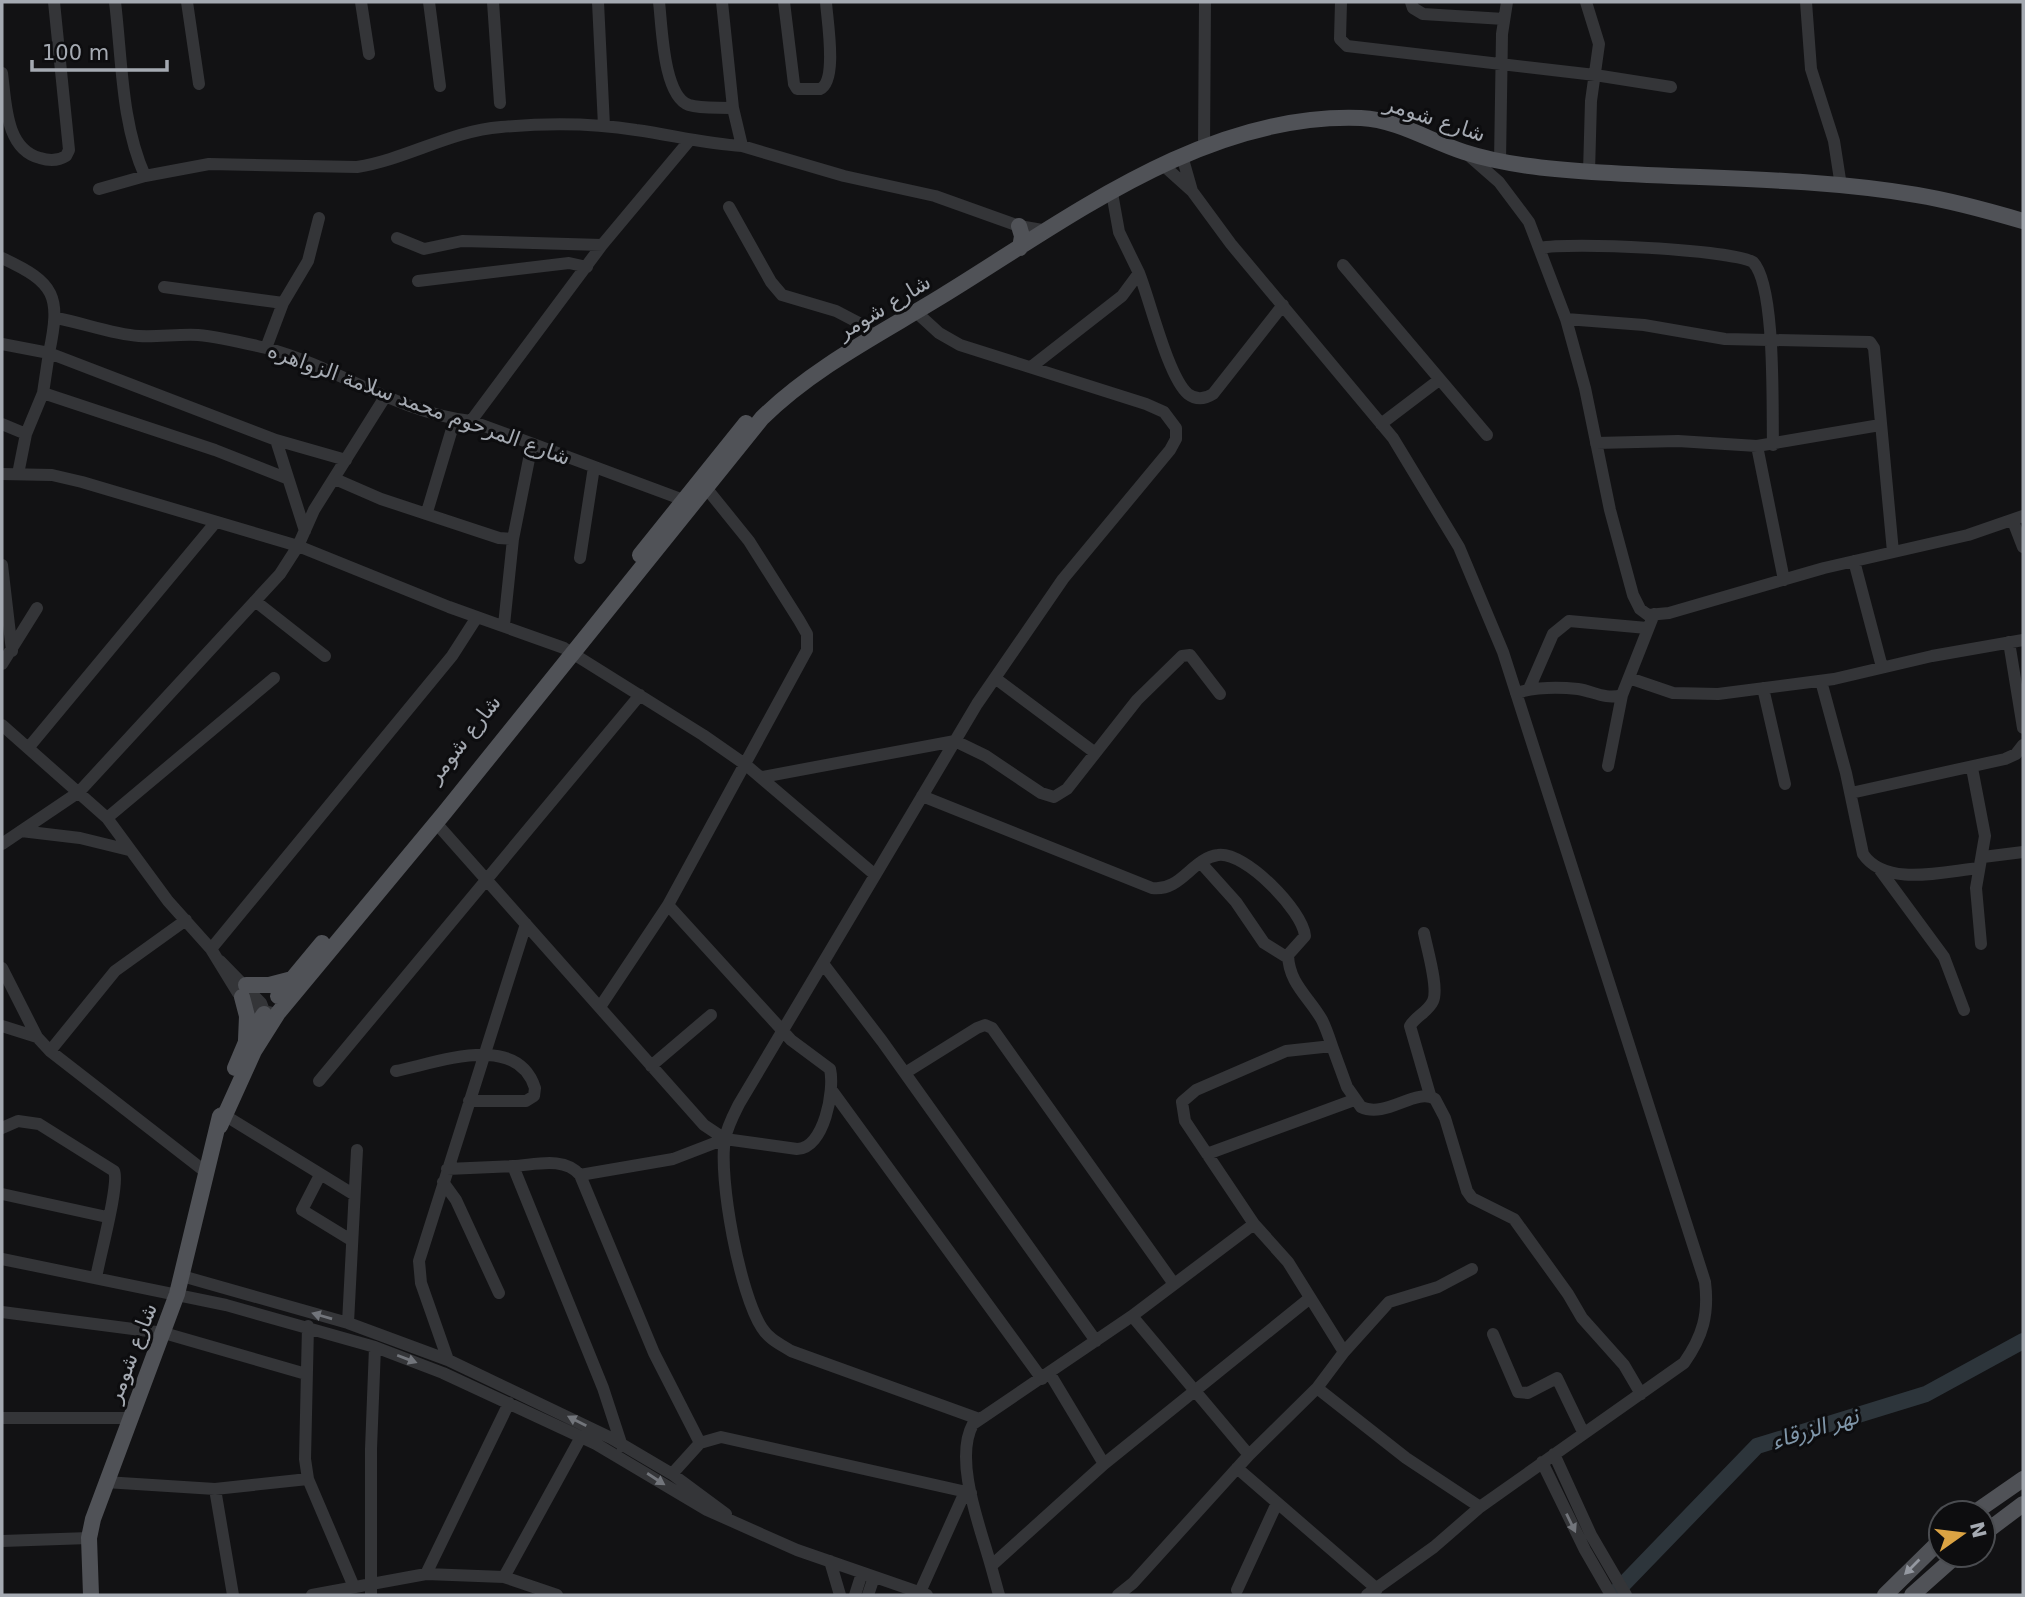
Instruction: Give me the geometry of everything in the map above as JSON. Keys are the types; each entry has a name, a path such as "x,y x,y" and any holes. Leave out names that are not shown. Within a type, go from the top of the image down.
{"main road":[{"name":"شارع شومر","path":"222,1118 270,1018 292,979 568,650 688,502 742,427 818,371 1112,193 1182,156 1287,124 1364,118 1416,132 1465,152 1500,162 1589,172 1841,186 1929,197 2023,221"},
{"path":"1019,226 1022,236 1020,248"},
{"name":"شارع شومر","path":"688,502 707,489 778,403"},
{"name":"شارع شومر","path":"91,1595 89,1538 105,1482 177,1294 222,1118 246,1042 270,1018 436,823 568,650"},
{"path":"246,1042 244,991 292,979"},
{"path":"1994,1499 2023,1479"},
{"path":"1997,1524 2023,1504"},
{"path":"1885,1595 1927,1554"},
{"path":"1912,1595 1941,1569"}],"street":[{"path":"2,73 10,130 24,152 46,160 66,156 69,150 54,2"},
{"path":"115,2 129,120 136,156 145,176"},
{"path":"187,2 199,84"},
{"path":"361,2 369,54"},
{"path":"429,2 440,86"},
{"path":"493,2 500,103"},
{"path":"598,2 604,126"},
{"path":"659,2 668,75 674,94 687,104 733,108"},
{"path":"722,2 733,108 742,145"},
{"path":"784,2 797,89 820,89 827,85 830,49 826,2"},
{"path":"1204,148 1205,2"},
{"path":"1341,2 1340,38 1347,46 1595,75 1671,87"},
{"path":"1411,2 1413,8 1423,14 1504,19"},
{"path":"1500,162 1504,19 1507,2"},
{"path":"1586,2 1599,44 1591,101 1589,172"},
{"path":"1806,2 1811,69 1830,125 1841,186"},
{"path":"99,189 145,176 209,164 357,167 380,163 463,133 501,127 604,126 689,141 742,145 844,176 935,196 1019,226 1048,231"},
{"path":"471,421 602,246 689,141"},
{"path":"1465,152 1499,182 1519,205 1540,248 1566,319 1586,388 1596,443 1633,596 1640,609 1648,615 1669,613 1854,561 1968,535 2018,518 2023,547"},
{"path":"1182,156 1192,191"},
{"path":"1163,166 1192,191 1231,244 1381,424 1421,479 1459,547 1483,599 1516,693 1705,1282 1708,1304 1699,1342 1684,1363 1480,1507 1434,1547 1372,1592 1237,1468"},
{"path":"1112,193 1119,232 1139,273 1177,378 1188,394 1206,399 1213,394 1283,305"},
{"path":"729,207 771,282 782,295 836,311 859,323 875,337"},
{"path":"266,348 283,303 308,261 319,218"},
{"path":"397,238 424,249 462,242 602,246"},
{"path":"1540,248 1573,244 1748,259 1760,272 1769,313 1773,445"},
{"path":"2,258 39,278 55,302 56,318 43,393 26,434 18,474"},
{"path":"418,281 569,263 587,267"},
{"path":"1343,265 1487,435"},
{"path":"1031,366 1122,296 1139,273"},
{"path":"164,287 283,303"},
{"path":"916,312 939,333 960,345 1031,366 1164,412 1173,420 1176,439 1063,579 995,678 874,874 824,965 739,1104 725,1139 725,1165 738,1259 748,1302 766,1334 791,1350 979,1419"},
{"name":"شارع المرحوم محمد سلامة الزواهره","path":"56,318 128,334 201,335 266,348 385,397 455,419 471,421 688,502"},
{"path":"1566,319 1644,325 1725,339 1870,342 1874,348 1893,552"},
{"path":"2,344 49,353 276,440 345,460"},
{"path":"1381,424 1439,380"},
{"path":"43,393 215,450 286,478"},
{"path":"2,844 79,792 280,574 298,546 314,510 385,397"},
{"path":"427,512 455,419"},
{"path":"2,424 26,434"},
{"path":"1596,443 1678,441 1773,445 1881,425"},
{"path":"276,440 304,531"},
{"path":"504,625 513,539 532,444"},
{"path":"1757,446 1784,580"},
{"path":"580,558 594,467"},
{"path":"2,474 52,475 82,482 298,546 568,650 746,765 874,874"},
{"path":"335,479 382,499 499,538 513,539"},
{"path":"600,1007 668,905 807,650 807,634 749,541 707,489"},
{"path":"29,747 215,523"},
{"path":"1854,561 1882,667"},
{"path":"2,565 12,651"},
{"path":"255,601 325,656"},
{"path":"2,664 37,608"},
{"path":"1608,766 1622,695 1654,614"},
{"path":"211,949 452,656 477,617"},
{"path":"1530,689 1553,634 1569,621 1647,628"},
{"path":"1629,678 1664,691 1689,696 1821,681 2023,640"},
{"path":"2009,642 2023,728"},
{"path":"762,777 955,741 1050,797 1067,789 1137,700 1182,656 1189,655 1196,661 1220,694"},
{"path":"107,818 274,678"},
{"path":"995,678 1094,752"},
{"path":"1821,681 1851,793 1863,854 1880,870 1944,957 1964,1010"},
{"path":"1763,688 1785,784"},
{"path":"1516,693 1530,689 1580,690 1602,696 1622,695"},
{"path":"318,1081 640,695"},
{"path":"2,725 8,736 29,747 107,818 211,949 224,975 270,1018"},
{"path":"1851,793 1972,768 2016,754 2023,746"},
{"path":"1972,768 1985,836 1976,888 1981,944"},
{"path":"922,796 1152,888 1172,885 1201,863 1217,855 1233,857 1280,893 1305,932 1303,941 1288,958"},
{"path":"436,823 696,1118 725,1139 797,1149 808,1148 815,1140 832,1092"},
{"path":"21,831 80,838 129,849"},
{"path":"1880,870 1904,874 1981,862 2023,852"},
{"path":"1201,863 1236,902 1264,943 1288,958 1297,987 1323,1022 1354,1100 1361,1107 1376,1111 1430,1096"},
{"path":"668,905 783,1031 803,1050 826,1064 832,1092 1046,1376 1104,1464"},
{"path":"50,1051 115,971 186,920"},
{"path":"448,1360 419,1274 422,1246 526,924"},
{"path":"1424,933 1435,994 1430,1006 1415,1018 1410,1026 1430,1096 1440,1106 1466,1191 1472,1198 1514,1219 1568,1294 1581,1318 1624,1365 1641,1394"},
{"path":"824,965 905,1073 1096,1341"},
{"path":"2,968 37,1037 50,1051 207,1173"},
{"path":"651,1066 711,1016"},
{"path":"905,1073 977,1028 985,1025 992,1028 1174,1284"},
{"path":"2,1026 37,1037"},
{"path":"1332,1046 1286,1051 1188,1094 1182,1102 1182,1115 1254,1224 1288,1262 1344,1352"},
{"path":"396,1071 486,1053 501,1055 517,1064 531,1079 535,1092 530,1100 522,1102 469,1101"},
{"path":"1207,1154 1354,1100"},
{"path":"222,1118 353,1194"},
{"path":"2,1128 18,1121 39,1124 112,1168 117,1181 107,1217 96,1279"},
{"path":"580,1175 673,1159 725,1139"},
{"path":"348,1323 357,1150"},
{"path":"447,1169 559,1163 571,1166 580,1175 654,1353 700,1443"},
{"path":"513,1166 603,1388 622,1444 622,1458"},
{"path":"320,1175 302,1210 351,1240"},
{"path":"443,1182 456,1200 499,1293"},
{"path":"2,1194 107,1217"},
{"path":"999,1595 968,1492 966,1442 973,1424 1132,1316 1254,1224"},
{"path":"2,1259 177,1294 307,1326 375,1347 443,1373 581,1437 622,1458 707,1510 737,1524 830,1561 919,1592"},
{"path":"1118,1595 1133,1583 1249,1455 1317,1388 1344,1352 1389,1302 1438,1287 1472,1269"},
{"path":"182,1276 348,1323 448,1360 622,1444 672,1474 737,1524"},
{"path":"991,1566 1104,1464 1310,1298"},
{"path":"2,1312 164,1333 306,1374"},
{"path":"1132,1316 1249,1455"},
{"path":"307,1326 308,1479 354,1587"},
{"path":"1493,1334 1518,1392 1528,1393 1557,1378 1583,1433"},
{"path":"371,1589 375,1347"},
{"path":"1317,1388 1426,1472 1480,1507"},
{"path":"426,1574 509,1403"},
{"path":"2,1418 130,1418"},
{"path":"504,1577 581,1437"},
{"path":"672,1474 700,1443 721,1437 968,1492"},
{"path":"1554,1454 1606,1577 1611,1595"},
{"path":"1542,1462 1606,1577 1626,1595"},
{"path":"105,1482 215,1489 308,1479"},
{"path":"215,1489 233,1595"},
{"path":"919,1592 968,1492"},
{"path":"1237,1590 1277,1503"},
{"path":"2,1541 89,1538"},
{"path":"830,1561 840,1595"},
{"path":"312,1595 354,1587 371,1589 426,1574 504,1577 557,1595"},
{"path":"855,1595 868,1575"},
{"path":"868,1575 868,1595"},
{"path":"892,1595 919,1592"}],"waterway":[{"name":"نهر الزرقاء","path":"1613,1595 1757,1446 1926,1394 2023,1341"}]}
